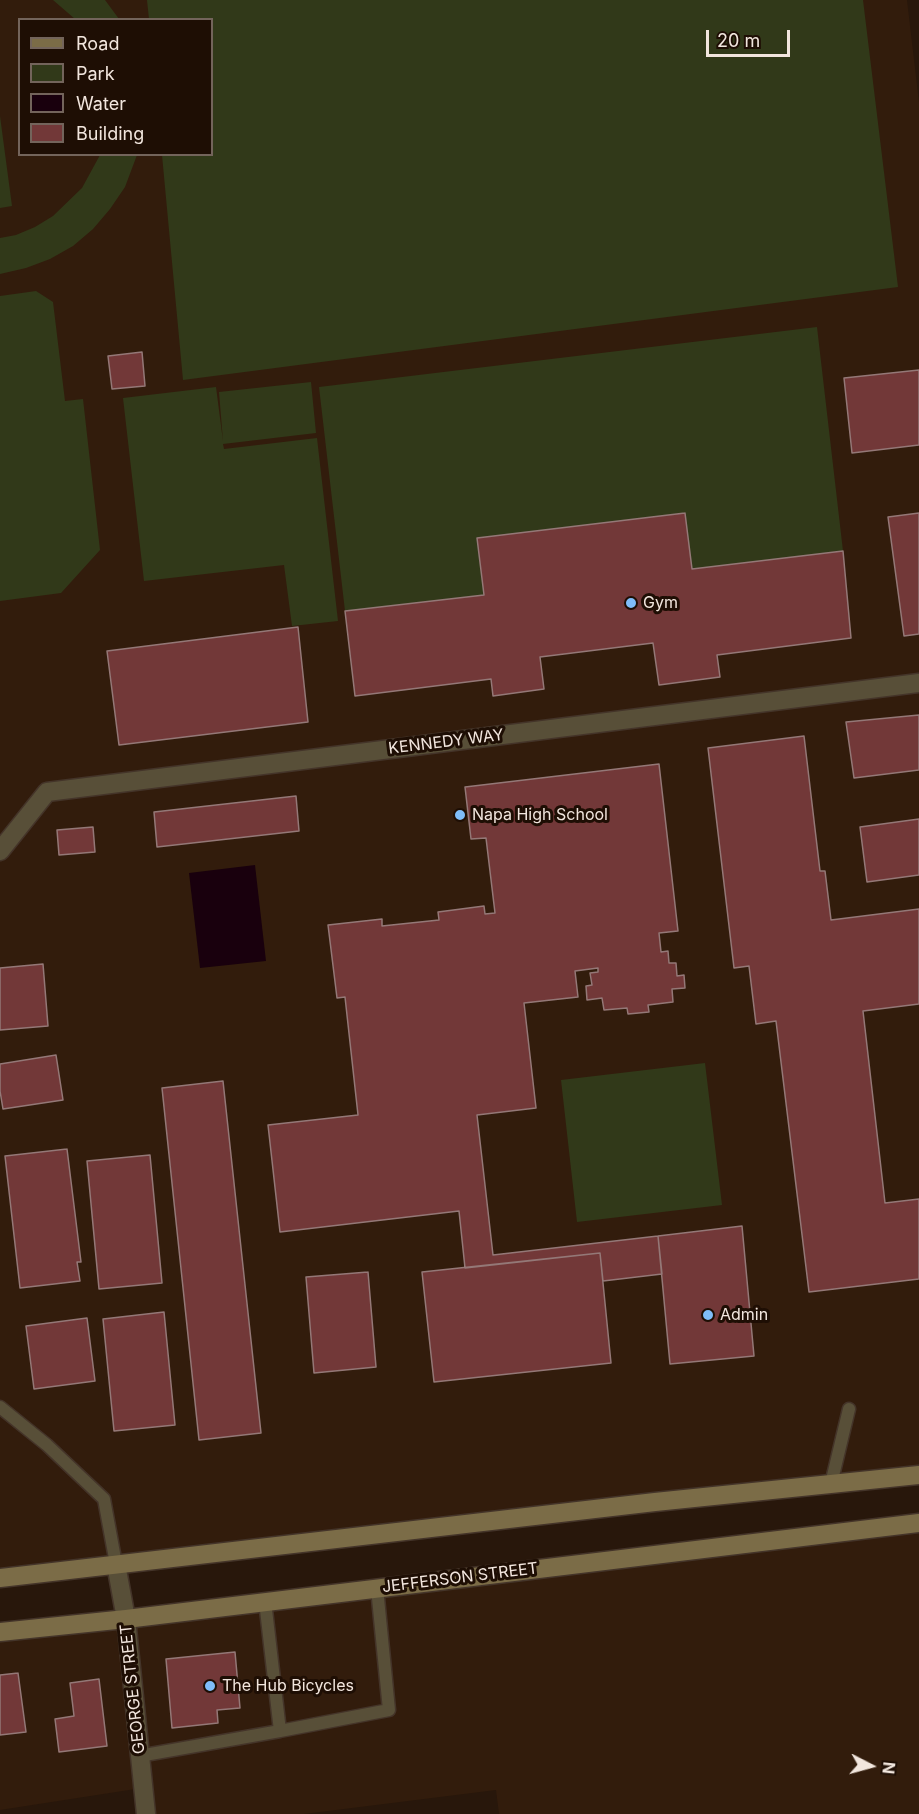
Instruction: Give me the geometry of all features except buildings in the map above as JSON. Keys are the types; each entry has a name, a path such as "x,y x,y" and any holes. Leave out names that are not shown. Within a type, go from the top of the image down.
{"main road":[{"path":"0,1578 919,1475"},
{"name":"JEFFERSON STREET","path":"0,1632 919,1522"}],"street":[{"name":"KENNEDY WAY","path":"0,851 47,792 919,683"},
{"name":"GEORGE STREET","path":"116,1564 126,1618 146,1814"}],"lane":[{"path":"0,1407 47,1445 104,1499 116,1564"},
{"path":"831,1484 849,1409"},
{"path":"139,1756 389,1710 377,1588"},
{"path":"265,1601 280,1731"}],"shaded area":[{"name":"Napa High School","path":"0,0 907,0 919,102 919,1475 0,1578"},
{"path":"919,1523 919,1814 499,1814 496,1790 304,1814 146,1814 142,1788 0,1810 0,1632"}],"green space":[{"path":"53,0 105,0 118,18 74,18"},
{"path":"147,0 863,0 898,287 183,380 162,156 213,156 213,18 149,18"},
{"path":"0,116 12,206 0,208"},
{"path":"99,156 137,156 125,187 93,229 73,246 50,259 0,274 0,238 16,235 35,227 53,216 82,188"},
{"path":"36,291 53,302 65,401 83,399 100,550 61,593 0,601 0,296"},
{"path":"817,327 843,551 692,569 685,513 478,538 484,595 345,611 319,387"},
{"path":"311,382 316,433 223,444 224,449 317,438 338,621 292,626 284,565 144,581 123,398 216,387 223,441 219,392"},
{"path":"705,1063 722,1205 577,1222 561,1080"}],"water":[{"path":"255,865 266,961 200,968 189,873"}],"place":[{"name":"Gym","path":"631,603"},
{"name":"Napa High School","path":"460,815"},
{"name":"Admin","path":"708,1315"},
{"name":"The Hub Bicycles","path":"210,1686"}]}
